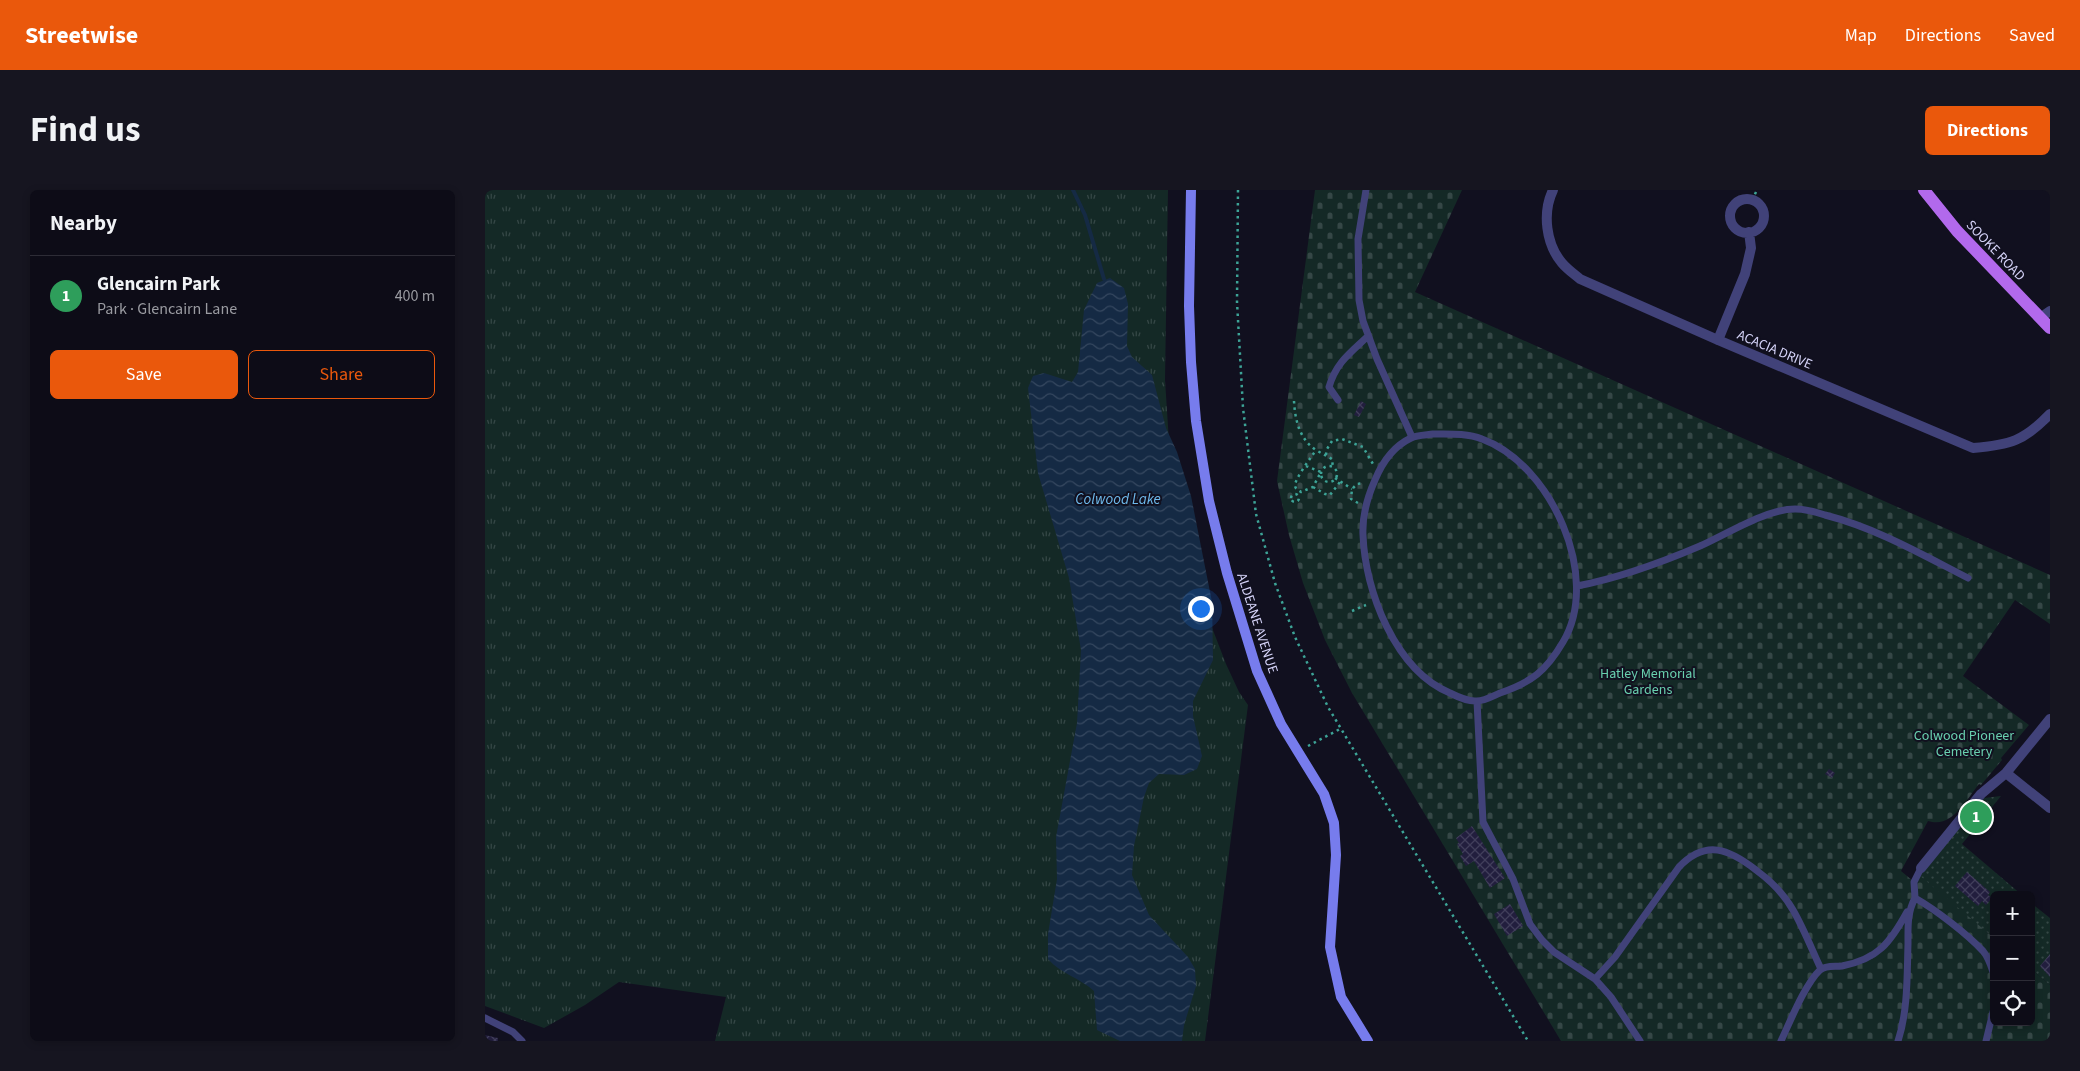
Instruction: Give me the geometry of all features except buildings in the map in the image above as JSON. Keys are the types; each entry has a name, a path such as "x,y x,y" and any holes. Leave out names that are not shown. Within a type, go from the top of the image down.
{"main road":[{"name":"SOOKE ROAD","path":"1924,190 1957,232 2045,315 2050,328"}],"street":[{"name":"ALDEANE AVENUE","path":"1191,190 1189,287 1191,362 1196,421 1209,501 1227,573 1257,671 1281,724 1324,794 1334,824 1336,855 1330,947 1341,997 1368,1041"},
{"name":"ACACIA DRIVE","path":"1553,190 1546,217 1549,241 1562,263 1580,279 1718,340 1973,448 2003,446 2024,437 2050,414"},
{"path":"1755,195 1763,210 1764,217 1756,230 1742,232 1735,228 1731,222 1730,214 1737,202 1755,195"},
{"path":"1718,340 1745,274 1751,248 1749,232"},
{"path":"1921,868 1981,794 2006,773 2050,719"},
{"path":"2006,773 2050,808"}],"lane":[{"path":"1366,190 1358,238 1359,300 1367,337 1412,437"},
{"path":"1338,400 1329,387 1333,373 1340,362 1367,337"},
{"path":"1433,434 1467,435 1482,438 1510,454 1537,482 1561,522 1574,563 1577,586 1576,604 1566,638 1546,668 1534,679 1518,687 1477,701 1458,697 1438,688 1407,660 1386,624 1376,602 1365,557 1363,535 1365,505 1379,470 1398,447 1412,437 1433,434"},
{"path":"1577,586 1631,573 1768,515 1796,509 1837,518 1869,529 1899,542 1968,578"},
{"path":"1477,701 1483,822 1513,879 1530,924 1554,952 1595,979 1625,1016 1640,1041"},
{"path":"1595,979 1615,957 1688,857 1699,852 1714,849 1729,852 1742,859 1781,892 1801,925 1821,969"},
{"path":"1781,1041 1809,986 1821,969 1869,958 1879,952 1899,927 1915,898 1914,882 1921,868"},
{"path":"1915,898 1934,909 1983,951 1990,961"},
{"path":"1898,1041 1901,1032 1906,985 1909,910"},
{"path":"485,1018 513,1032 521,1041"},
{"path":"1986,1041 1990,1024"}],"path":[{"path":"1238,190 1237,302 1243,408 1256,514 1284,609 1317,686 1340,729 1433,880 1528,1041"},
{"path":"1293,401 1296,423 1307,441 1316,450 1333,460 1333,467 1337,472 1335,478"},
{"path":"1326,455 1332,441 1337,439 1349,441 1363,447 1370,461 1379,470"},
{"path":"1316,450 1295,484 1298,492 1313,487 1321,472 1327,466 1333,467"},
{"path":"1306,466 1321,472"},
{"path":"1321,472 1321,476 1326,481 1335,478"},
{"path":"1335,478 1352,489"},
{"path":"1313,487 1330,495 1340,482"},
{"path":"1352,611 1376,602"},
{"path":"1297,752 1340,729"}],"green space":[{"path":"485,190 1168,190 1165,380 1170,457 1201,599 1226,664 1239,692 1248,705 1205,1041 715,1041 726,997 619,982 585,1005 544,1028 485,1006"},
{"name":"Hatley Memorial Gardens","path":"1315,190 1462,190 1415,292 2050,575 2050,624 2015,600 1963,676 2029,725 1958,812 1944,821 1928,821 1901,871 1913,881 1919,875 1990,894 1990,916 1987,932 1990,935 1990,1026 2035,1026 2035,972 2050,985 2050,1041 1561,1041 1352,693 1325,640 1303,583 1289,535 1277,481"},
{"path":"2001,796 1962,844 2017,891 1990,891 1990,935 1919,875 1984,798"},
{"path":"2035,906 2050,918 2050,985 2035,972"}],"water":[{"name":"Colwood Lake","path":"1110,278 1124,288 1128,304 1127,346 1132,357 1152,375 1166,428 1177,452 1191,496 1212,602 1213,660 1193,701 1193,716 1202,756 1197,769 1184,775 1159,774 1149,783 1144,797 1134,846 1132,875 1149,915 1188,957 1195,969 1196,986 1184,1025 1182,1041 1120,1041 1097,1030 1094,991 1059,969 1048,959 1048,934 1057,879 1056,837 1077,723 1081,650 1069,578 1038,473 1028,388 1033,376 1044,373 1072,382 1078,372 1084,310 1097,283"}],"waterway":[{"path":"1073,190 1085,215 1104,279"}],"place":[{"name":"Glencairn Park","path":"1976,817"}],"park label":[{"name":"Colwood Pioneer Cemetery","path":"1964,744"}]}
